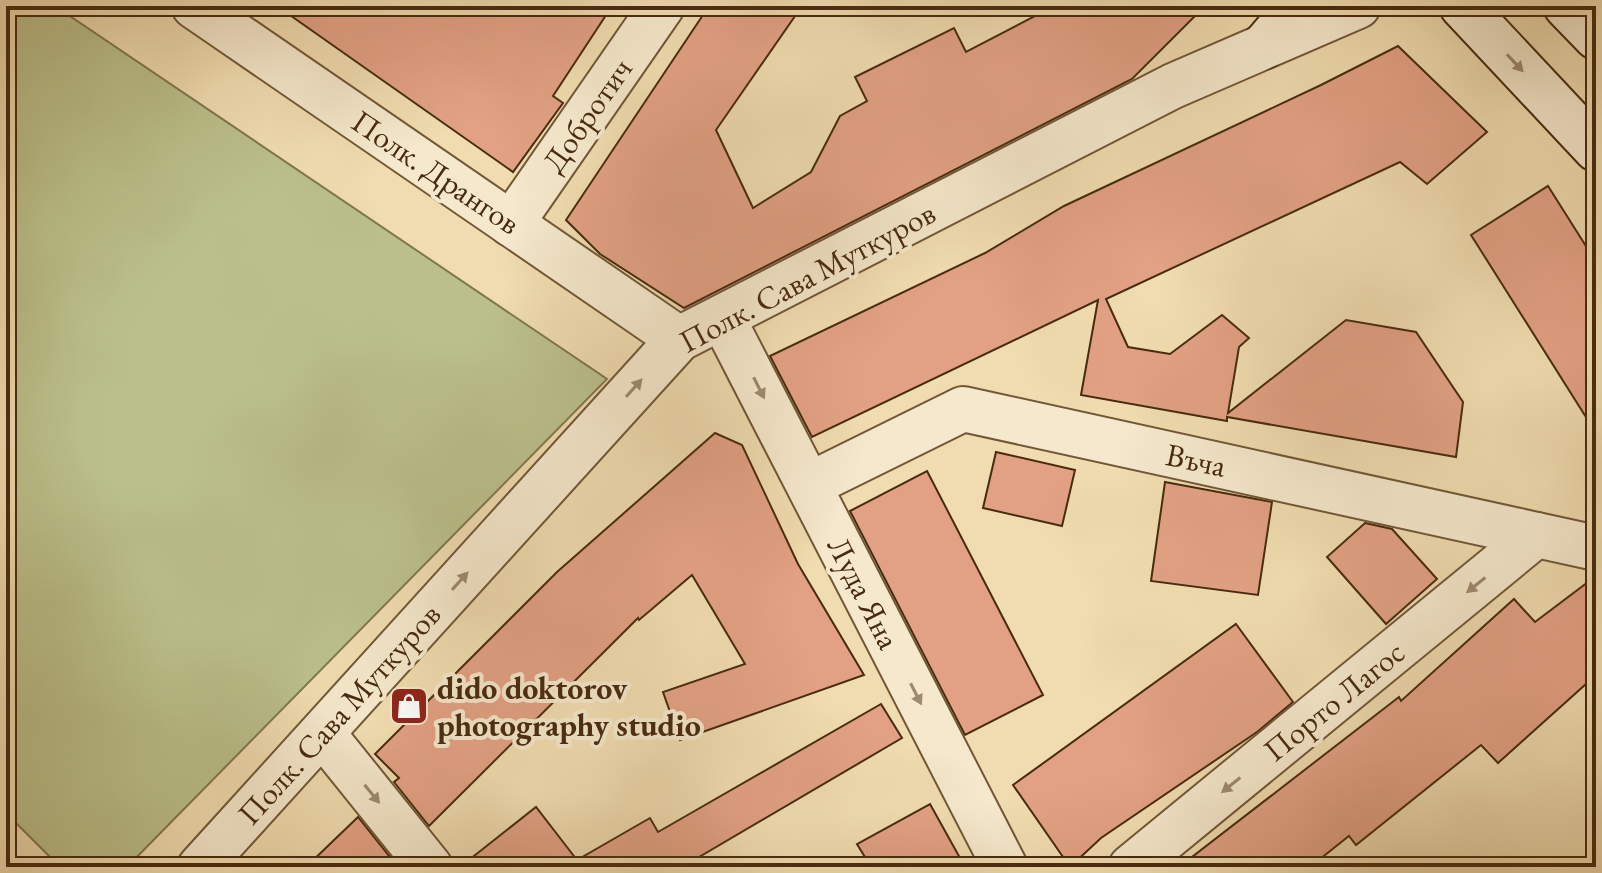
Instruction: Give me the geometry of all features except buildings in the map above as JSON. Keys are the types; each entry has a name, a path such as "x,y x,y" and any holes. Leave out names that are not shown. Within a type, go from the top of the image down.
{"street":[{"name":"Полк. Дрангов","path":"194,6 679,339"},
{"name":"Добротич","path":"511,224 662,6"},
{"path":"1264,46 1295,6"},
{"name":"Полк. Сава Муткуров","path":"200,867 679,339 1173,86 1358,6"},
{"path":"1462,6 1596,149"},
{"path":"1566,6 1596,37"},
{"name":"Луда Яна","path":"723,319 1005,867"},
{"name":"Въча","path":"809,485 963,409 1596,548"},
{"name":"Порто Лагос","path":"1131,867 1536,535"},
{"path":"323,734 430,867"}],"green space":[{"path":"6,6 55,6 607,379 127,867 60,867 6,813"}],"place":[{"name":"dido doktorov photography studio","path":"409,706"}]}
